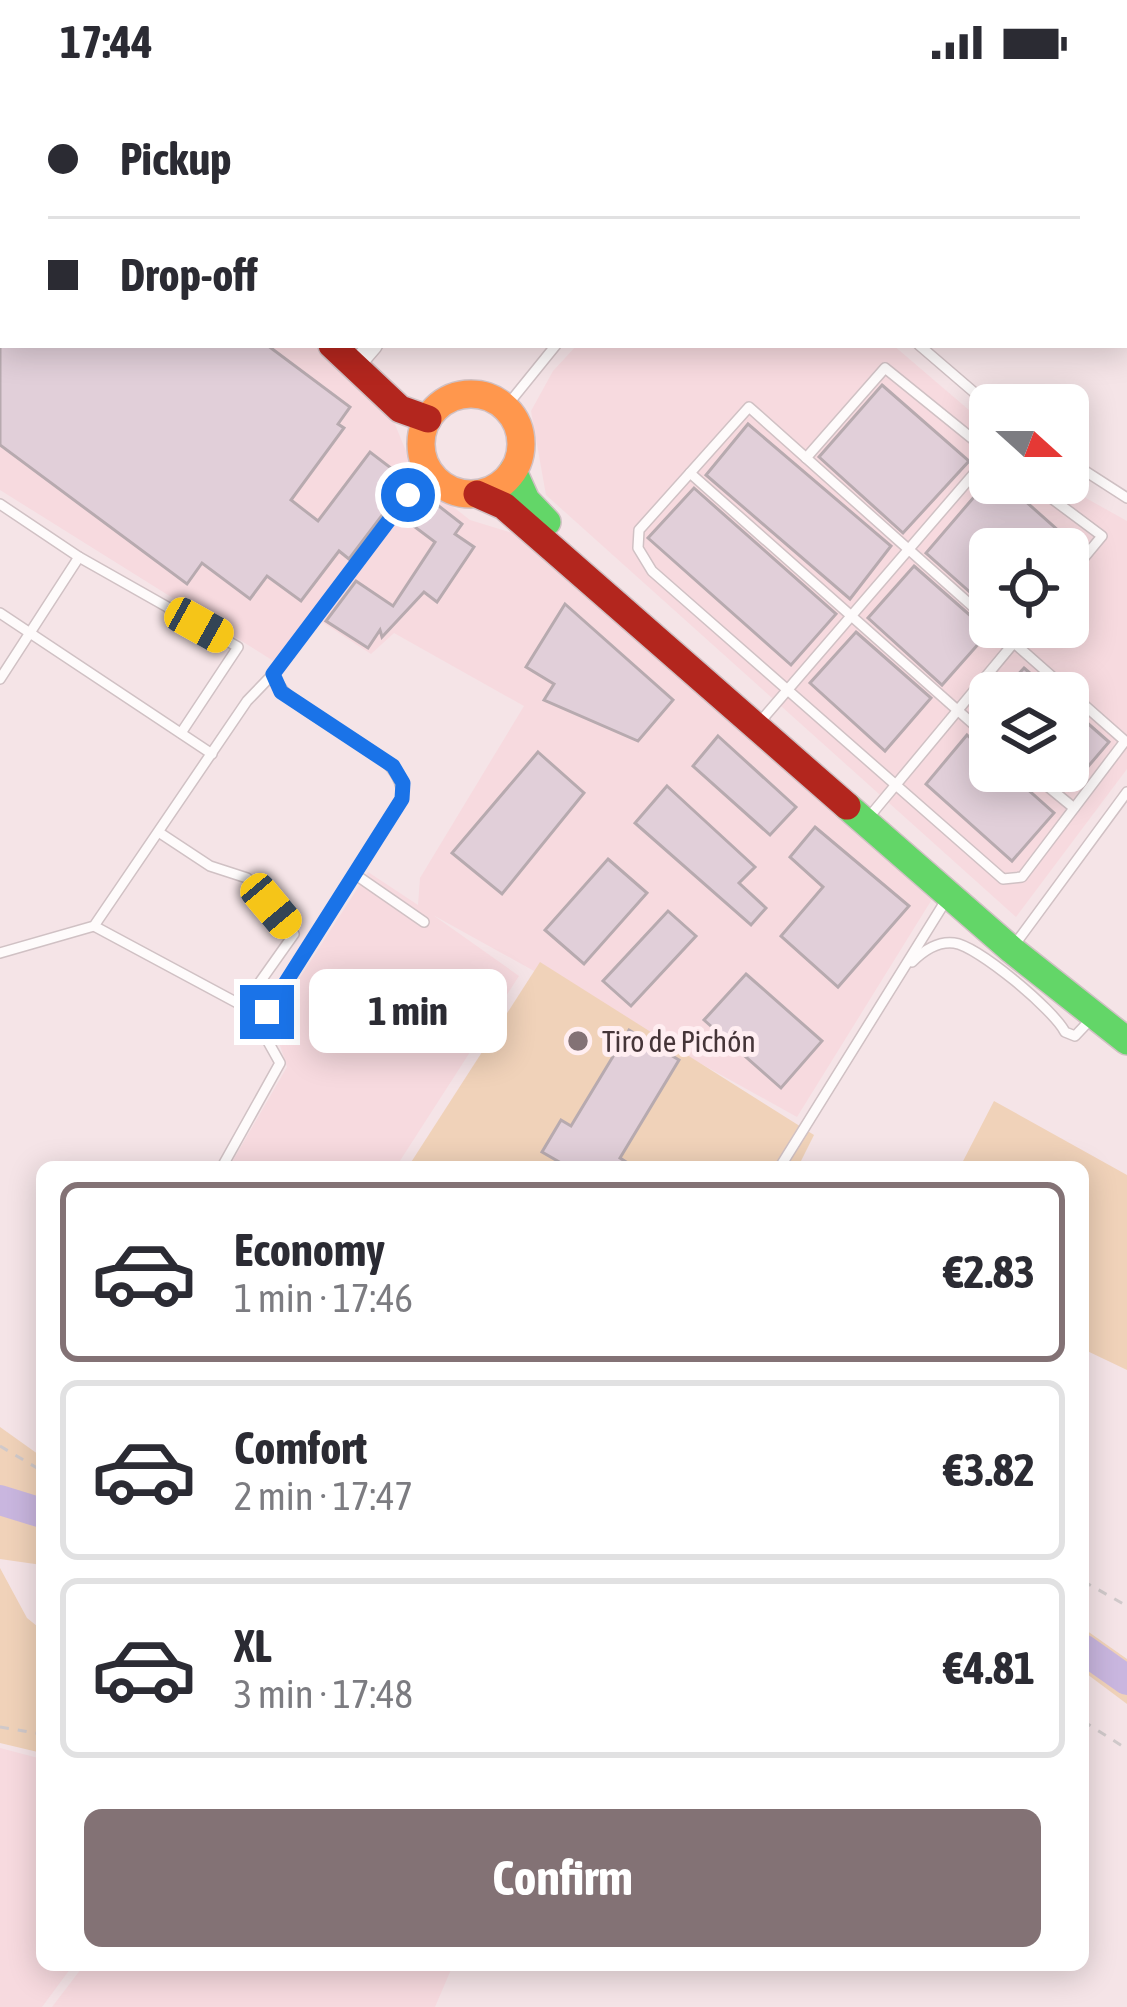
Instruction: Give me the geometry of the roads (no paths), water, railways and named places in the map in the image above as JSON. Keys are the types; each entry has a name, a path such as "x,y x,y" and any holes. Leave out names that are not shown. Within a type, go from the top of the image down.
{"main road":[{"path":"335,348 400,409 428,419"},
{"path":"477,494 497,487 513,471 520,435 505,408 476,394 459,396 428,419 421,445 428,470 449,490 477,494 505,506 949,895 1015,945"},
{"path":"513,471 526,500 543,518 1127,1041"}],"street":[{"path":"354,367 370,348"}],"lane":[{"path":"505,408 554,348"},
{"path":"922,348 969,388"},
{"path":"806,458 885,368 969,436"},
{"path":"969,603 749,407 639,530 638,548 652,571 1004,879 1022,877 1125,741 1020,648"},
{"path":"0,953 94,926 247,701 273,674 428,470"},
{"path":"690,473 969,721"},
{"path":"765,716 969,474"},
{"path":"1089,474 1127,498"},
{"path":"0,504 80,557 238,647 181,733"},
{"path":"1059,504 1102,536 1089,552"},
{"path":"0,679 80,557"},
{"path":"0,613 212,754"},
{"path":"874,812 1010,648"},
{"path":"225,1161 280,1063 261,1029 267,1012 402,799 403,783 393,766 281,692 273,674"},
{"path":"1015,945 1127,791"},
{"path":"1055,792 1074,808"},
{"path":"94,926 243,1006 294,934 248,878 210,866 160,833"},
{"path":"356,874 424,922"},
{"path":"784,1161 844,1078 949,895"},
{"path":"887,996 928,948 956,943 989,962 1065,1032 1075,1036 1095,1014"}],"waterway":[{"path":"0,1500 36,1511"},
{"path":"1089,1653 1127,1680"}],"place":[{"name":"Tiro de Pichón","path":"578,1041"}]}
